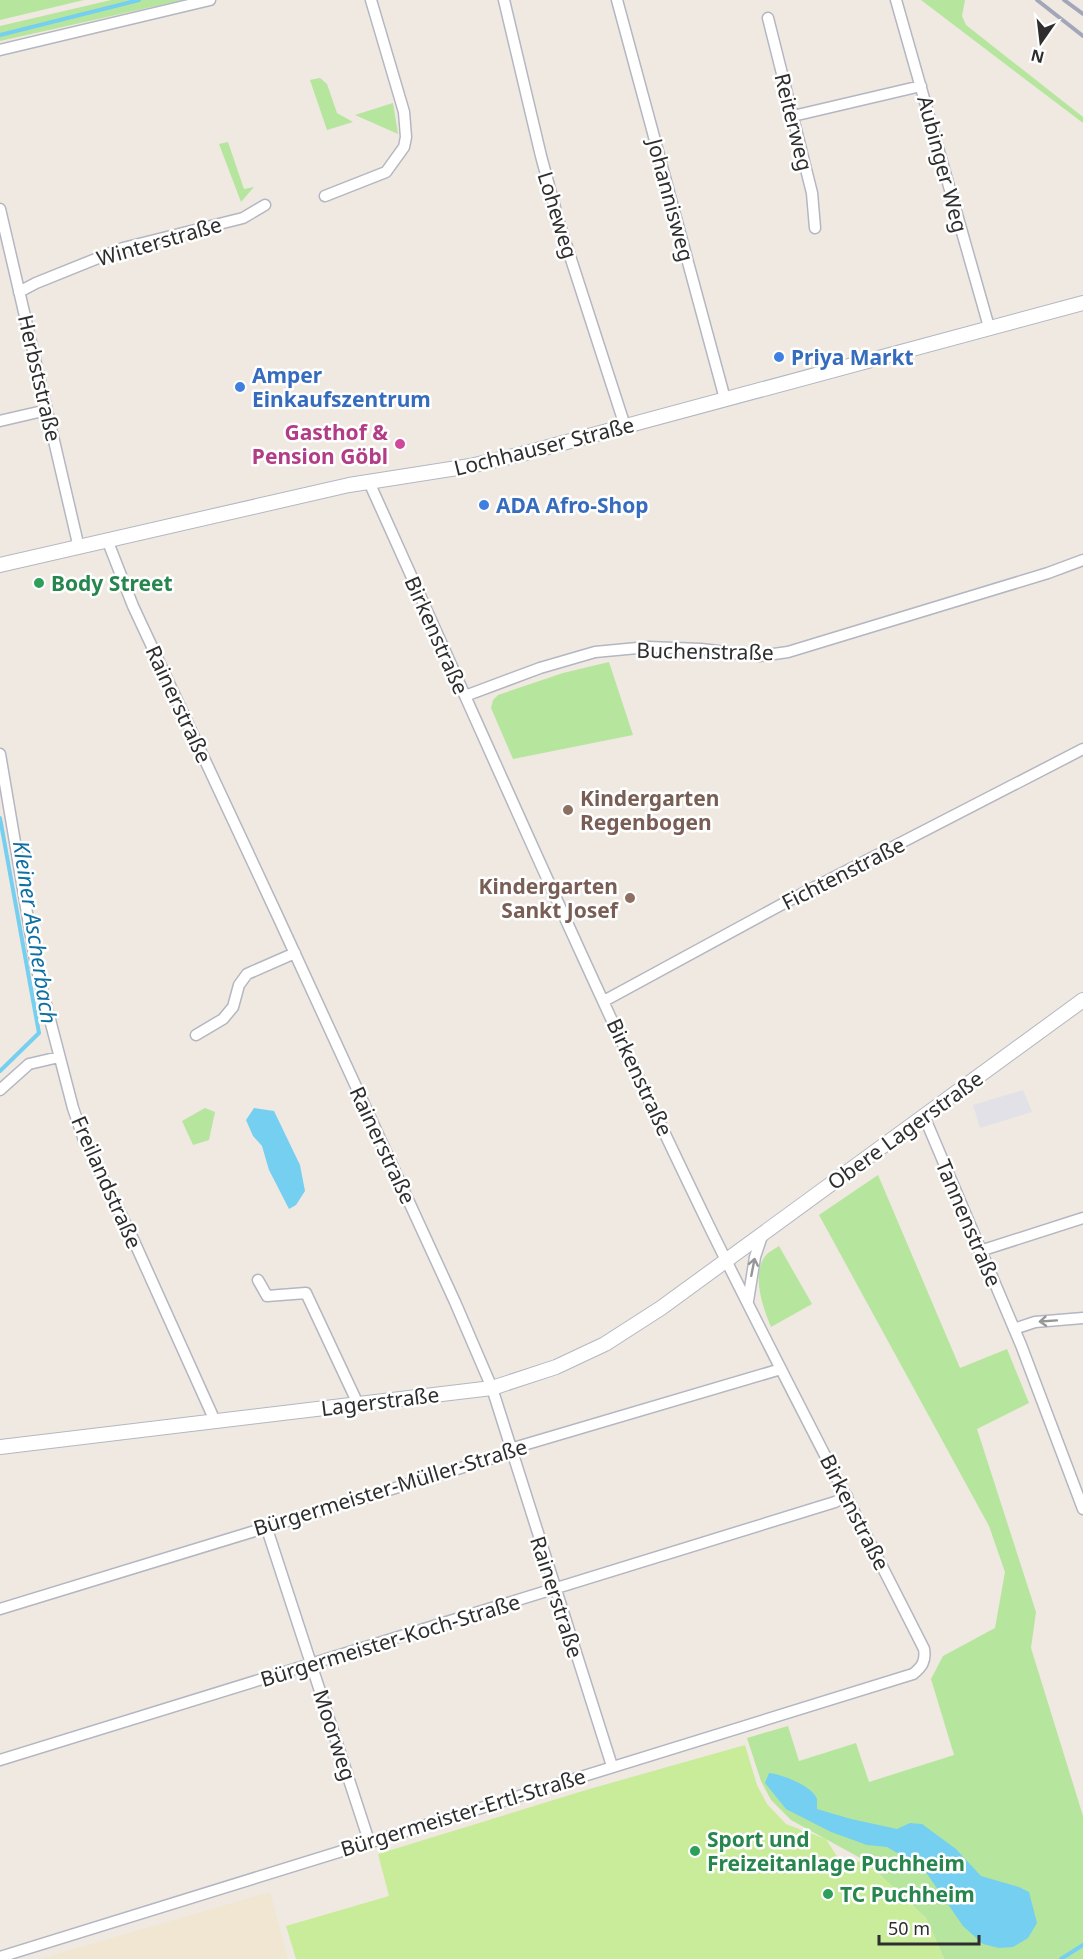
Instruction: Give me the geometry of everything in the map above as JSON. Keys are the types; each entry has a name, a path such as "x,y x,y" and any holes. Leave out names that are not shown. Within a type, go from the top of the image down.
{"street":[{"path":"0,50 210,0"},
{"path":"325,196 386,172 404,147 406,137 404,112 371,0"},
{"name":"Loheweg","path":"504,0 558,219 626,426"},
{"name":"Johannisweg","path":"617,0 725,399"},
{"name":"Aubinger Weg","path":"896,0 989,327"},
{"name":"Reiterweg","path":"768,18 812,192 815,228"},
{"path":"793,116 921,86"},
{"name":"Winterstraße","path":"20,292 36,283 123,248 243,218 265,205"},
{"name":"Herbststraße","path":"0,209 79,548"},
{"name":"Lochhauser Straße","path":"0,565 369,482 471,466 1083,303"},
{"path":"0,421 47,410"},
{"name":"Birkenstraße","path":"369,482 604,1001 726,1260 924,1650 926,1656 923,1663"},
{"name":"Rainerstraße","path":"108,542 133,606 295,953 492,1388 612,1766"},
{"name":"Buchenstraße","path":"465,696 540,668 595,652 648,647 701,649 759,656 789,652 1048,573 1083,560"},
{"name":"Fichtenstraße","path":"604,1001 788,901 1083,749"},
{"name":"Freilandstraße","path":"0,754 36,966 59,1057 84,1140 133,1239 215,1421"},
{"path":"196,1035 223,1019 232,1007 239,985 247,974 295,953"},
{"name":"Obere Lagerstraße","path":"726,1260 1083,1000"},
{"path":"0,1090 29,1064 59,1057"},
{"name":"Tannenstraße","path":"924,1116 1014,1329 1083,1509"},
{"path":"980,1251 1083,1218"},
{"path":"748,1302 755,1257 763,1233"},
{"name":"Lagerstraße","path":"0,1447 492,1388 556,1367 605,1344 661,1308 726,1260"},
{"path":"258,1280 267,1296 306,1293 357,1404"},
{"path":"1014,1329 1035,1322 1083,1318"},
{"name":"Bürgermeister-Müller-Straße","path":"0,1609 503,1455 510,1449 781,1369"},
{"name":"Bürgermeister-Koch-Straße","path":"0,1760 835,1502 847,1496"},
{"name":"Moorweg","path":"266,1526 369,1841"},
{"name":"Bürgermeister-Ertl-Straße","path":"0,1957 913,1674 923,1663"}],"shaded area":[{"path":"1023,1090 1032,1112 980,1128 973,1105"},
{"path":"270,1892 288,1959 40,1959"}],"green space":[{"path":"0,0 84,0 0,20"},
{"path":"111,0 183,0 0,41 0,26"},
{"path":"921,0 965,0 962,16 966,25 1083,117 1083,123"},
{"path":"320,78 327,84 337,113 353,122 327,130 310,80"},
{"path":"393,103 398,134 355,115"},
{"path":"228,142 244,189 254,187 241,202 219,144"},
{"path":"609,662 633,735 513,759 491,708 493,700 498,695 563,673"},
{"path":"205,1108 215,1112 209,1140 193,1145 182,1121"},
{"path":"878,1175 960,1368 1007,1349 1029,1403 977,1429 1036,1612 1031,1648 1083,1816 1083,1959 944,1959 926,1918 864,1860 791,1820 771,1800 761,1781 747,1738 788,1726 799,1761 856,1743 869,1782 954,1755 931,1679 943,1656 995,1628 1005,1572 989,1526 819,1215"},
{"path":"779,1246 812,1304 771,1327 760,1290 759,1270 767,1254"},
{"path":"745,1745 757,1785 767,1804 786,1824 826,1839 843,1866 864,1860 926,1918 944,1959 296,1959 286,1926 389,1896 378,1854 586,1790"}],"water":[{"path":"254,1108 274,1111 300,1165 305,1191 296,1205 289,1209 269,1170 262,1146 253,1136 246,1120"},
{"path":"769,1773 788,1778 810,1790 817,1799 817,1809 897,1829 910,1823 922,1824 956,1849 981,1876 1029,1892 1037,1923 1028,1938 1013,1947 999,1948 983,1944 963,1926 923,1868 887,1847 867,1845 831,1832 786,1809 765,1783"}],"waterway":[{"path":"0,35 139,0"},
{"name":"Kleiner Ascherbach","path":"0,818 39,1033 0,1071"},
{"path":"1061,1959 1083,1945"}],"railway":[{"path":"1037,0 1083,36"},
{"path":"1064,0 1083,14"}],"place":[{"name":"Priya Markt","path":"779,357"},
{"name":"Amper Einkaufszentrum","path":"240,387"},
{"name":"Gasthof & Pension Göbl","path":"400,444"},
{"name":"ADA Afro-Shop","path":"484,505"},
{"name":"Body Street","path":"39,583"},
{"name":"Kindergarten Regenbogen","path":"568,810"},
{"name":"Kindergarten Sankt Josef","path":"630,898"},
{"name":"Sport und Freizeitanlage Puchheim","path":"695,1851"},
{"name":"TC Puchheim","path":"828,1894"}]}
